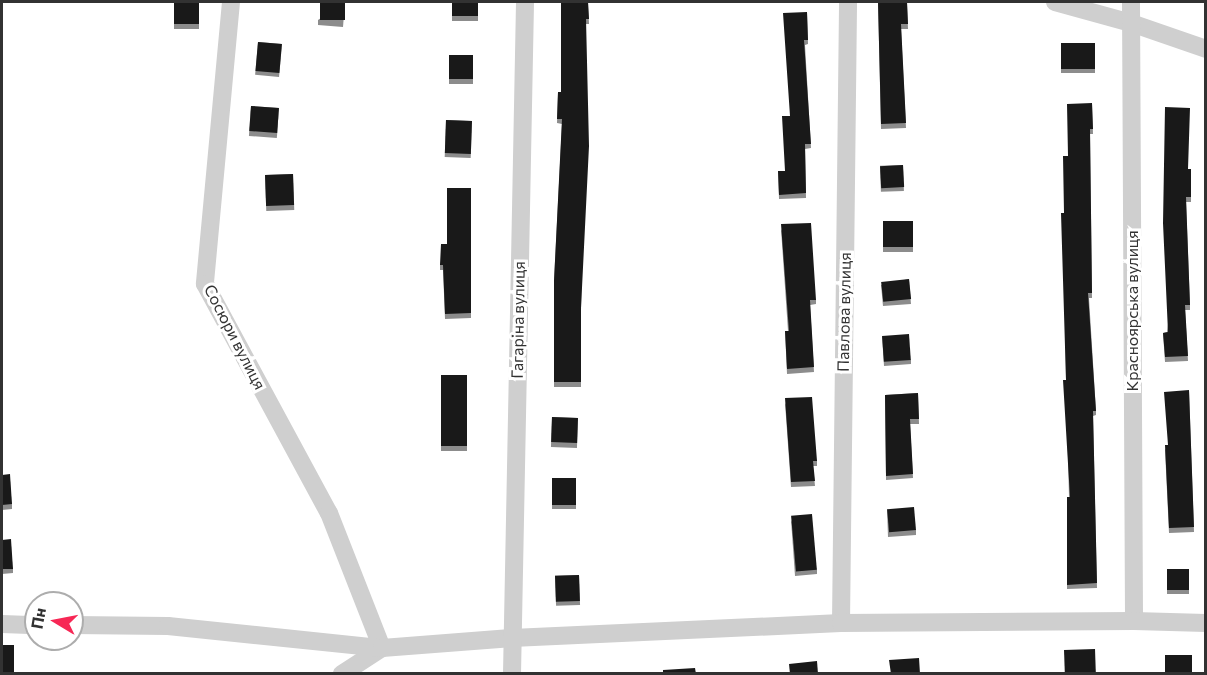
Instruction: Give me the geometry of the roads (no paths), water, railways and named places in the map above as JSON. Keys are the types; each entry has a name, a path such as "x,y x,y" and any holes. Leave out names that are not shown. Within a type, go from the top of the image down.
{"street":[{"name":"Сосюри вулиця","path":"231,2 205,284 329,513 382,648"},
{"name":"Гагаріна вулиця","path":"512,674 525,2"},
{"name":"Павлова вулиця","path":"841,623 848,2"},
{"path":"1055,2 1131,23 1206,49"},
{"name":"Красноярська вулиця","path":"1131,2 1134,621"},
{"path":"84,625 168,626 382,648 512,638 841,623 1134,621 1206,623"},
{"path":"2,624 24,625"},
{"path":"342,674 382,648"}]}
